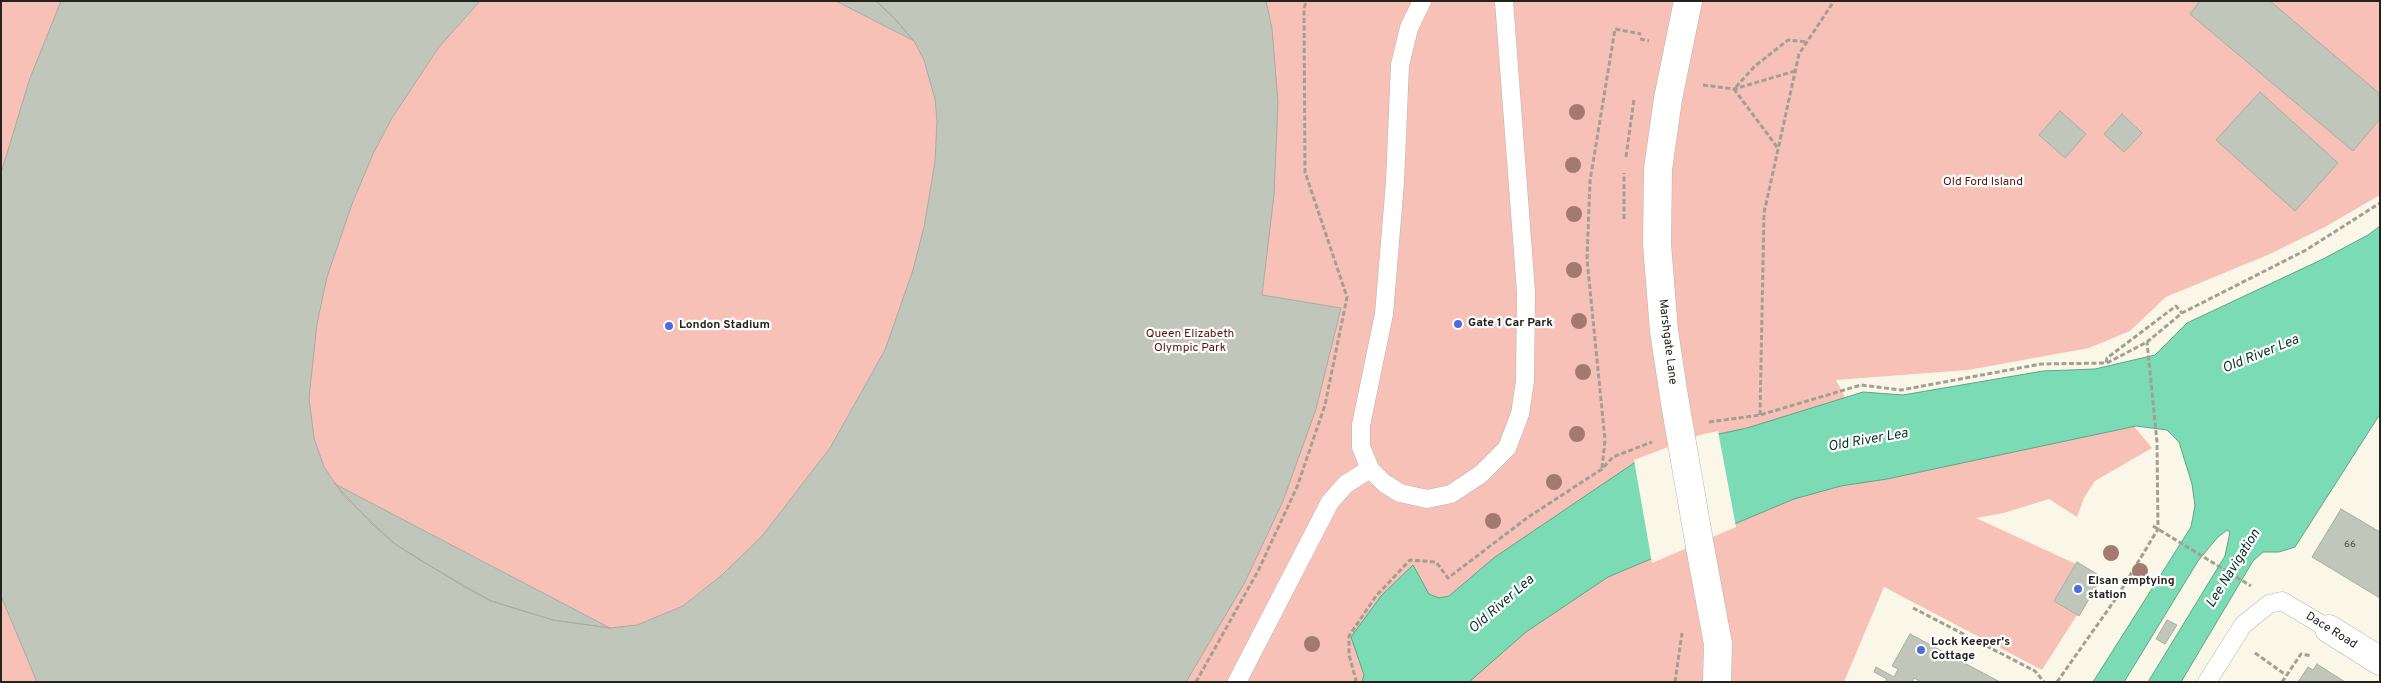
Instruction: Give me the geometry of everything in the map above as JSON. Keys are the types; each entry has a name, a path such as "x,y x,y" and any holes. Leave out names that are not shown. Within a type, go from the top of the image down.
{"street":[{"name":"Marshgate Lane","path":"1688,1 1670,90 1658,169 1657,244 1664,331 1718,644 1717,682"},
{"name":"Dace Road","path":"2323,638 2378,655"}],"lane":[{"path":"1422,1 1409,28 1400,65 1395,182 1384,314 1361,425 1361,447 1370,469 1384,483 1400,493 1427,499 1451,494 1481,474 1507,448 1520,414 1525,381 1526,292 1504,1"},
{"path":"1237,682 1330,502 1346,484 1370,469"},
{"name":"Dace Road","path":"2208,682 2243,625 2269,604 2282,600 2323,638"}],"path":[{"path":"1196,682 1258,571 1297,487 1326,405 1348,297 1305,172 1304,9 1306,1"},
{"path":"1760,415 1764,213 1799,54 1834,1"},
{"path":"1602,469 1605,440 1587,259 1590,181 1615,29 1641,34"},
{"path":"1734,89 1756,66 1788,40 1807,42"},
{"path":"1696,84 1734,89 1795,72"},
{"path":"1734,89 1778,147"},
{"path":"1707,423 1760,415 1861,385 1901,390 2042,364 2106,363 2147,342 2182,313 2306,250 2380,203"},
{"path":"2106,363 2107,358 2176,306 2182,313"},
{"path":"2057,682 2117,596 2158,529 2157,442 2147,342"},
{"path":"1354,682 1356,680 1349,655 1349,636 1376,596 1410,560 1436,562 1448,578 1527,518 1602,469 1613,457 1656,440"},
{"path":"2153,526 2252,587"},
{"path":"1913,608 2035,671 2044,682"},
{"path":"1675,682 1682,645 1682,629"},
{"path":"2282,682 2301,654 2312,656 2323,638"},
{"path":"2265,659 2286,675"}],"green space":[{"name":"Queen Elizabeth Olympic Park","path":"1,1 2380,1 2380,195 2325,227 2270,254 2166,297 2130,331 2089,348 1968,370 1836,380 1887,479 2134,426 2152,448 2095,481 2084,498 2077,517 2049,499 2004,513 1976,518 2076,564 2054,601 2077,615 2042,670 1884,587 1844,682 1,682"}],"water":[{"path":"2380,226 2380,414 2295,547 2279,552 2263,552 2253,561 2181,682 2148,682 2225,556 2230,532 2227,530 2217,538 2198,561 2124,682 2093,682 2191,527 2195,506 2192,484 2179,442 2167,430 2136,426 1887,479 1841,486 1794,499 1608,577 1526,632 1469,682 1362,682 1364,675 1351,637 1381,596 1413,565 1429,594 1439,598 1449,596 1495,557 1634,463 1700,438 1747,428 1863,392 1903,395 2043,371 2095,369 2155,355 2187,323 2323,259 2368,235"}],"pier":[{"path":"1718,431 1736,527 1652,563 1634,460 1700,435"}],"building":[{"name":"London Stadium","path":"61,1 480,1 439,47 392,118 373,154 352,204 327,277 317,324 309,398 314,438 324,467 344,496 395,544 491,601 553,620 610,628 637,625 683,606 722,575 763,535 830,448 885,350 913,270 924,227 935,162 937,121 935,99 924,60 914,41 876,1 1266,1 1272,29 1278,102 1274,195 1262,295 1341,308 1316,409 1283,501 1244,584 1186,682 37,682 1,596 1,173 30,78"},
{"path":"836,1 876,1 914,41"},
{"path":"2200,1 2270,1 2380,94 2380,119 2353,151 2190,14"},
{"path":"2260,92 2338,163 2295,211 2216,140"},
{"path":"2060,111 2086,134 2065,158 2039,135"},
{"path":"2122,114 2142,133 2124,152 2104,134"},
{"path":"335,484 610,628 553,620 491,601 466,588 395,544 372,524"},
{"path":"2341,509 2380,532 2380,598 2312,557"},
{"name":"Elsan emptying station","path":"2077,562 2102,577 2079,616 2054,601"},
{"path":"2167,620 2177,625 2165,644 2156,639"},
{"name":"Lock Keeper's Cottage","path":"1910,634 2000,682 1921,682 1914,678 1912,682 1885,682 1887,679 1874,672 1876,667 1894,677 1898,669 1892,666"},
{"path":"2317,664 2345,682 2298,682 2308,667 2313,670"}],"place":[{"name":"Gate 1 Car Park","path":"1458,324"},
{"name":"London Stadium","path":"669,326"},
{"name":"Elsan emptying station","path":"2078,589"},
{"name":"Lock Keeper's Cottage","path":"1921,650"}],"park label":[{"name":"Old Ford Island","path":"1983,183"}],"water label":[{"name":"Old River Lea","path":"2261,355"},
{"name":"Old River Lea","path":"1868,441"},
{"name":"Lee Navigation","path":"2234,569"},
{"name":"Old River Lea","path":"1502,605"}]}
